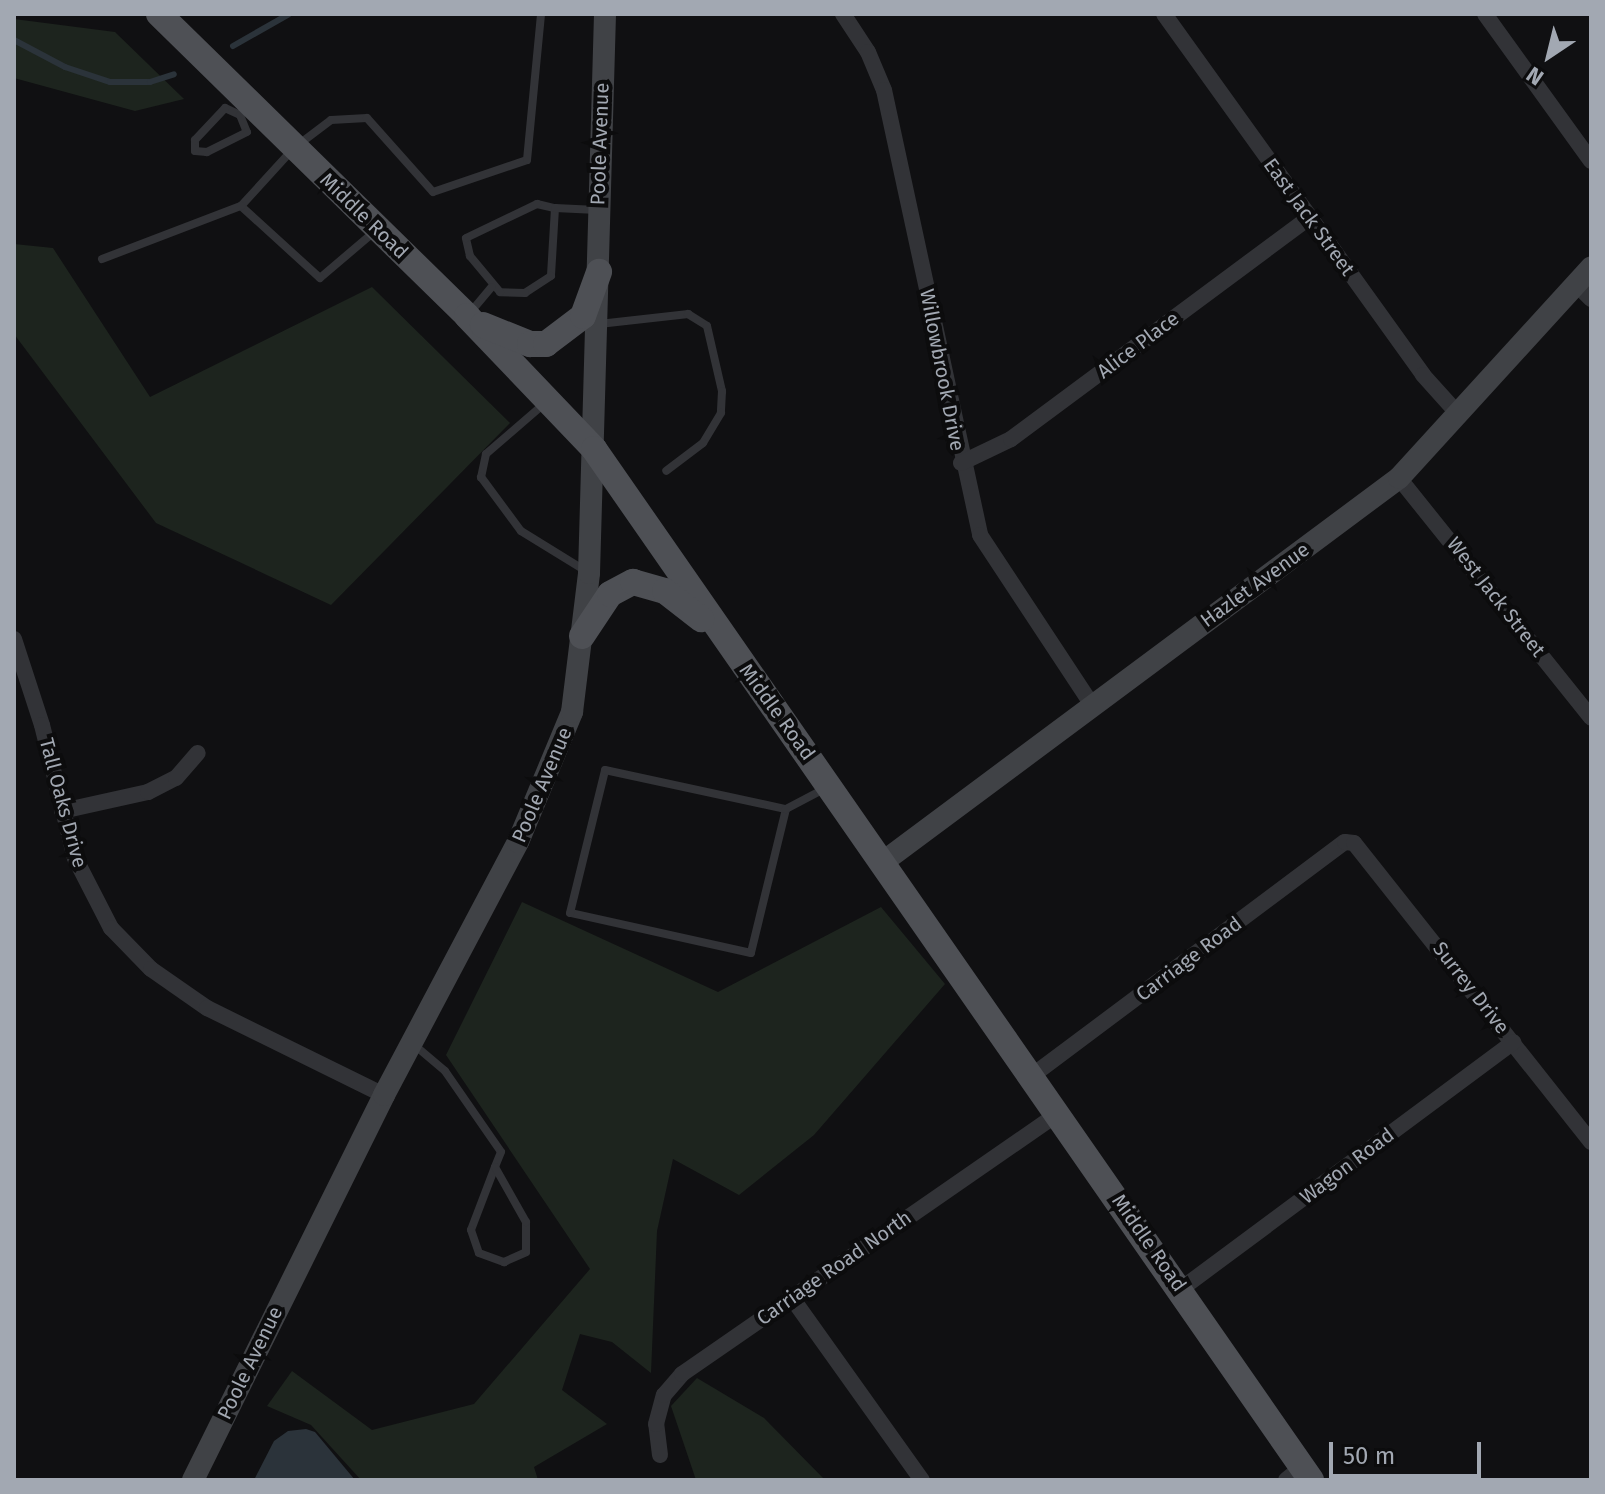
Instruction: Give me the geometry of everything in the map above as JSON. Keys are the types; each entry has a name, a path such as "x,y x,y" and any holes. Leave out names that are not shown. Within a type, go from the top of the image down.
{"main road":[{"name":"Middle Road","path":"159,14 246,110 294,148 467,316 594,449 1181,1289 1300,1476"},
{"path":"467,316 530,344 546,344 583,316 599,272"},
{"path":"582,636 610,594 633,582 646,582 723,636"}],"street":[{"name":"Poole Avenue","path":"193,1480 384,1095 559,754 572,712 589,573 605,14"},
{"name":"Willowbrook Drive","path":"843,14 868,52 884,90 961,463 989,553 1092,705"},
{"name":"East Jack Street","path":"1164,14 1423,375 1459,415"},
{"path":"1485,14 1591,161"},
{"name":"Alice Place","path":"961,463 1011,439 1309,218"},
{"name":"Hazlet Avenue","path":"883,862 1399,478 1586,284"},
{"name":"West Jack Street","path":"1399,478 1591,718"},
{"name":"Tall Oaks Drive","path":"14,639 86,887 111,928 151,969 207,1008 384,1095"},
{"path":"62,811 148,792 176,778 198,753"},
{"name":"Surrey Drive","path":"1345,842 1369,856 1591,1142"},
{"name":"Carriage Road","path":"1033,1075 1345,842"},
{"name":"Wagon Road","path":"1181,1289 1513,1042"},
{"name":"Carriage Road North","path":"660,1455 656,1424 669,1388 792,1298 1059,1113"},
{"path":"792,1298 922,1480"}],"lane":[{"path":"102,259 241,206 294,148 331,120 367,118 433,192 527,160 541,14"},
{"path":"225,108 246,110 247,132 207,152 195,151 195,140 225,108"},
{"path":"555,208 551,276 525,293 492,287 464,247 466,238 537,204 597,210"},
{"path":"241,206 320,278 377,229"},
{"path":"467,316 492,287"},
{"path":"598,325 688,314 707,326 722,391 721,413 703,443 666,471"},
{"path":"548,399 486,454 481,477 521,531 589,573"},
{"path":"786,809 751,953 570,913 605,770 786,809 831,785"},
{"path":"412,1042 445,1071 501,1152 495,1167 471,1230 479,1253 504,1262 526,1252 526,1222 495,1167"}],"shaded area":[{"path":"14,19 115,32 184,99 135,111 14,78"},
{"path":"14,244 53,248 150,397 372,287 510,423 331,605 156,523 14,334"},
{"path":"522,902 718,992 881,907 945,984 814,1135 739,1195 673,1159 657,1231 651,1373 612,1342 580,1334 562,1390 607,1424 534,1467 538,1480 361,1480 311,1425 267,1406 292,1371 372,1430 474,1404 590,1269 446,1055"},
{"path":"697,1378 764,1418 825,1480 696,1480 671,1406"},
{"path":"306,1429 315,1432 355,1480 254,1480 274,1441 288,1431"}],"waterway":[{"path":"233,46 289,14"},
{"path":"14,40 65,67 110,82 150,82 174,74"}]}
